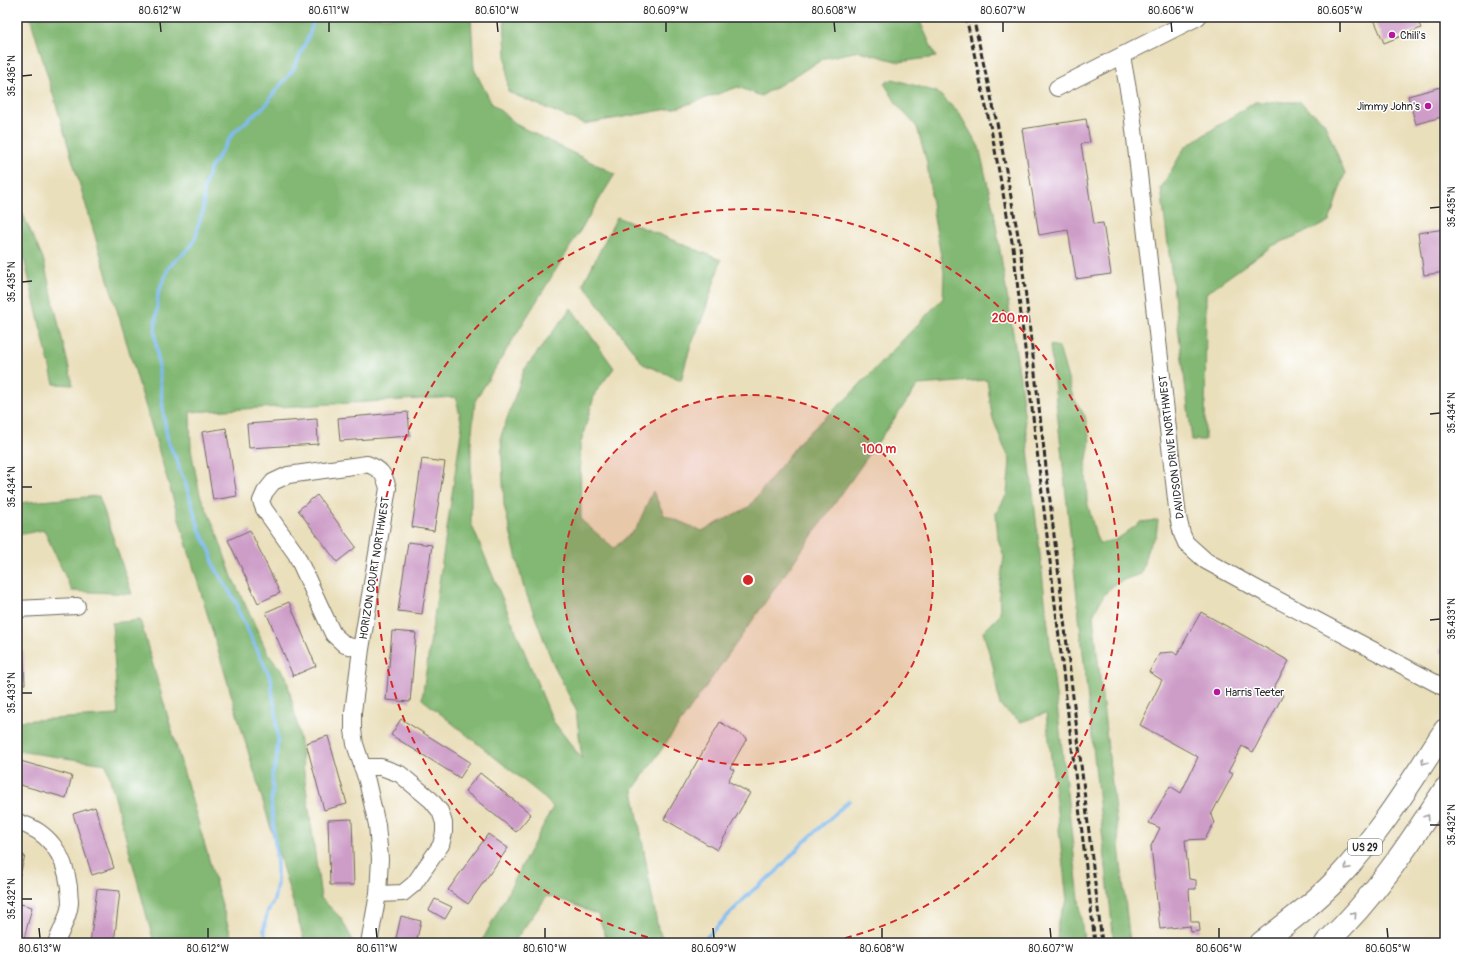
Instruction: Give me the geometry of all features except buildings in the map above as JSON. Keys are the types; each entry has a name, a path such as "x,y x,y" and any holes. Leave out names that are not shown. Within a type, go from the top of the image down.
{"highway":[{"name":"US 29","path":"1261,943 1303,911 1336,880 1385,821 1445,730"},
{"name":"US 29","path":"1326,943 1352,918 1379,885 1408,845 1445,789"}],"street":[{"path":"1057,88 1198,17"},
{"name":"DAVIDSON DRIVE NORTHWEST","path":"1122,56 1132,112 1178,517 1186,543 1206,561 1445,688"},
{"name":"HORIZON COURT NORTHWEST","path":"361,649 345,645 333,634 296,554 264,509 261,502 265,492 273,482 288,475 367,464 377,468 384,476 388,488 361,649 353,712 355,744 367,781 377,825 380,860 378,894 369,943"},
{"path":"17,609 76,606"},
{"path":"362,767 382,766 400,774 431,800 440,811 444,823 444,833 441,845 414,884 403,893 378,894"},
{"path":"17,822 34,829 44,836 56,849 63,861 67,875 70,902 67,917 56,943"}],"green space":[{"path":"30,17 471,17 474,69 492,104 519,126 615,174 475,401 471,443 471,523 553,721 582,759 576,710 552,661 523,585 504,505 501,436 524,370 571,308 614,368 595,393 580,445 581,520 614,548 636,529 653,491 664,515 702,531 749,507 801,440 847,398 943,298 944,272 934,218 927,163 917,127 898,106 884,83 893,79 937,92 959,113 979,147 994,212 1020,378 1084,943 1057,943 1058,920 1067,901 1046,713 1021,722 1000,706 993,666 983,632 1000,615 999,589 1004,557 998,539 996,513 1007,494 1010,460 992,416 987,380 918,385 633,790 658,929 666,943 608,943 598,915 568,902 547,896 513,943 481,943 553,807 539,793 422,699 462,426 456,397 190,412 191,450 200,495 215,528 232,577 268,654 286,676 298,728 321,898 341,918 354,943 305,943"},
{"path":"504,17 918,17 936,57 899,62 859,51 825,58 761,96 738,87 680,107 584,124 508,92"},
{"path":"1255,102 1300,102 1324,122 1345,173 1329,222 1272,246 1206,293 1205,440 1192,440 1161,188 1185,147"},
{"path":"17,202 43,258 73,385 54,384 22,250 17,237"},
{"path":"617,217 721,260 705,311 690,348 681,380 643,364 583,284"},
{"path":"1050,345 1059,347 1073,397 1085,416 1090,441 1086,465 1087,501 1099,543 1116,540 1141,522 1158,520 1156,536 1148,547 1141,574 1123,580 1111,588 1102,599 1093,616 1130,943 1114,943"},
{"path":"99,496 132,594 72,591 44,530 17,535 17,503"},
{"path":"140,620 233,943 154,943 106,764 17,751 17,721 118,715 112,623"}],"waterway":[{"path":"267,943 264,929 267,913 274,900 277,883 277,866 271,799 273,790 272,776 276,762 278,739 277,719 271,686 272,681 237,608 238,606 213,564 211,553 200,531 184,479 179,470 179,465 168,442 155,333 158,293 169,267 192,245 203,211 204,188 210,169 234,132 269,102 270,98 293,70 309,35 315,17"},
{"path":"701,943 752,891 775,873 803,843 849,801"}],"railway":[{"path":"966,17 992,134 1013,247 1095,943"},
{"path":"973,17 999,132 1020,246 1102,943"}],"place":[{"name":"Chili's","path":"1392,35"},
{"name":"Jimmy John's","path":"1428,106"},
{"name":"Harris Teeter","path":"1217,692"}]}
